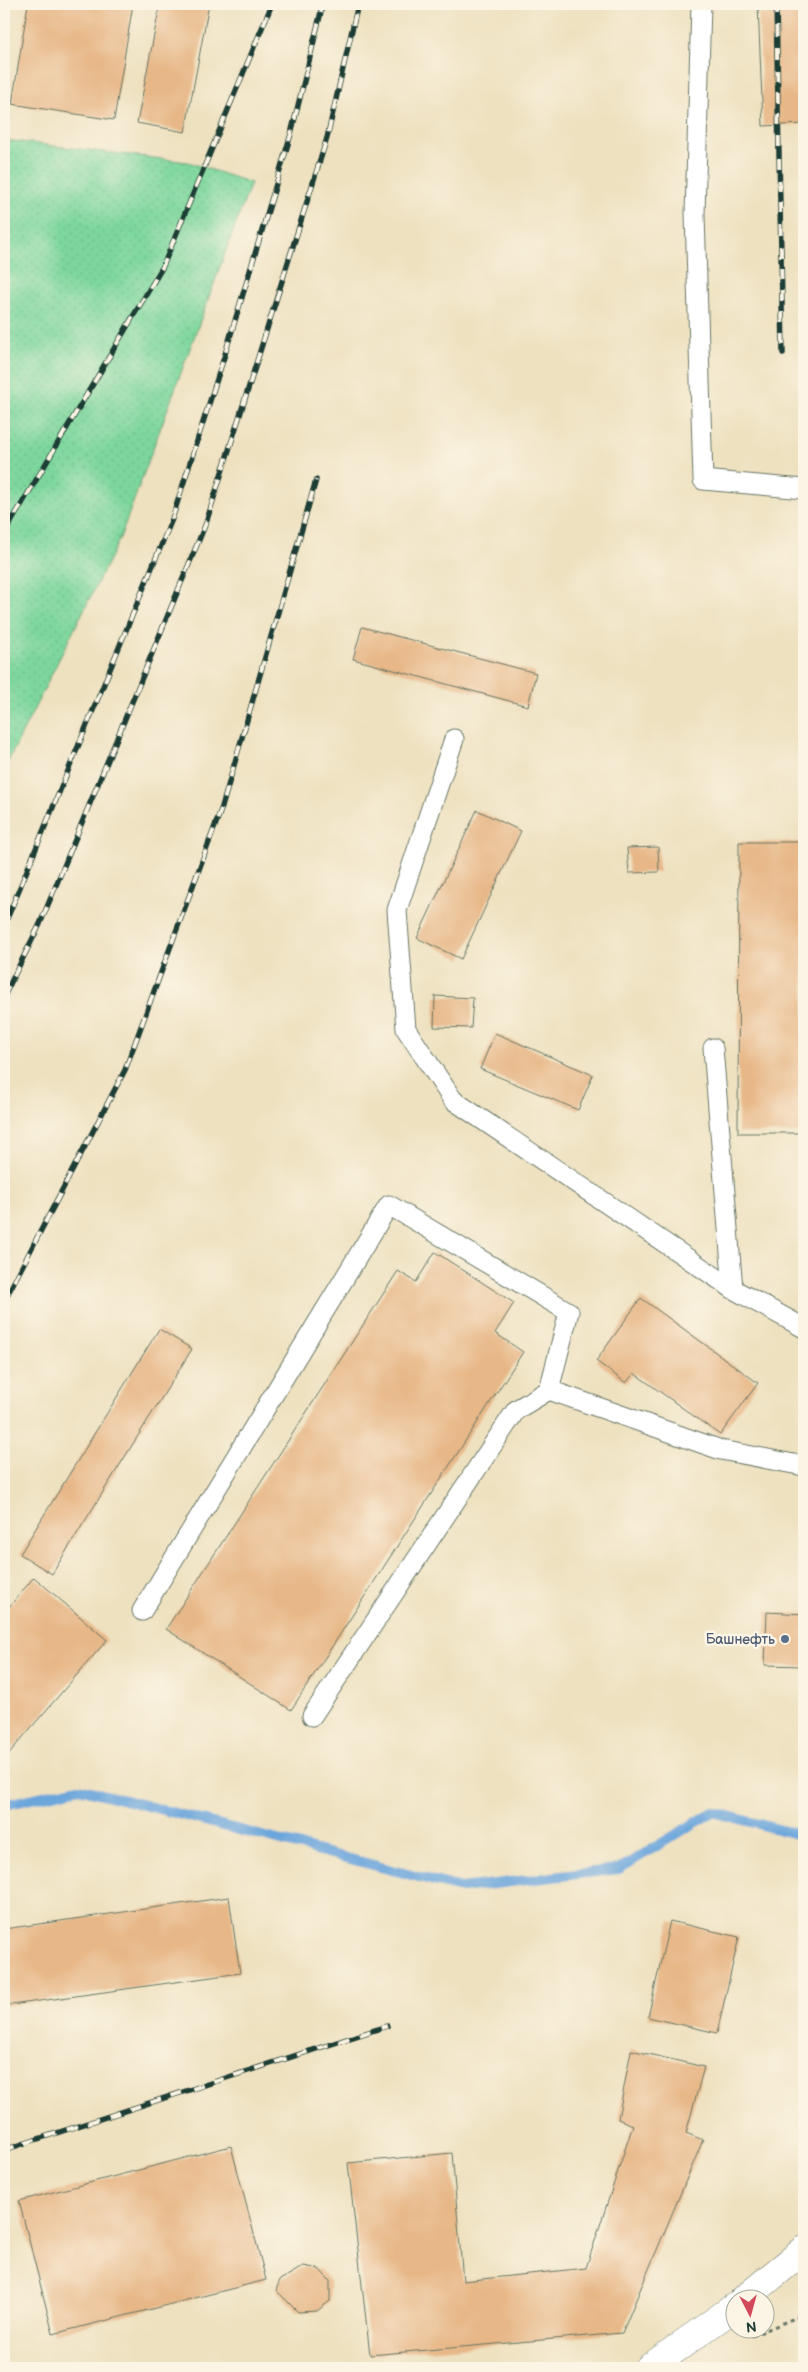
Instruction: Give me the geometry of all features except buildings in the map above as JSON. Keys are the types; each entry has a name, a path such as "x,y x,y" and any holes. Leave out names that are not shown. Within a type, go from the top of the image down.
{"main road":[{"path":"755,2290 804,2250"},
{"path":"649,2368 726,2313"}],"lane":[{"path":"702,4 695,214 703,480 804,489"},
{"path":"454,739 396,910 406,1029 453,1100 733,1289 804,1328"},
{"path":"713,1048 733,1289"},
{"path":"142,1611 389,1205 569,1312 549,1390 516,1410 312,1716"},
{"path":"549,1390 721,1450 804,1466"}],"path":[{"path":"776,2326 804,2314"}],"green space":[{"path":"4,140 188,162 251,183 120,538 4,769"}],"waterway":[{"path":"4,1805 79,1788 461,1888 619,1869 713,1812 804,1836"}],"railway":[{"path":"4,534 163,266 272,4"},
{"path":"4,926 172,519 225,354 291,134 323,4"},
{"path":"4,996 40,924 206,523 327,138 358,4"},
{"path":"776,4 783,353"},
{"path":"4,1301 125,1070 222,807 316,480"},
{"path":"4,2150 387,2026"}],"place":[{"name":"Башнефть","path":"785,1639"}]}
